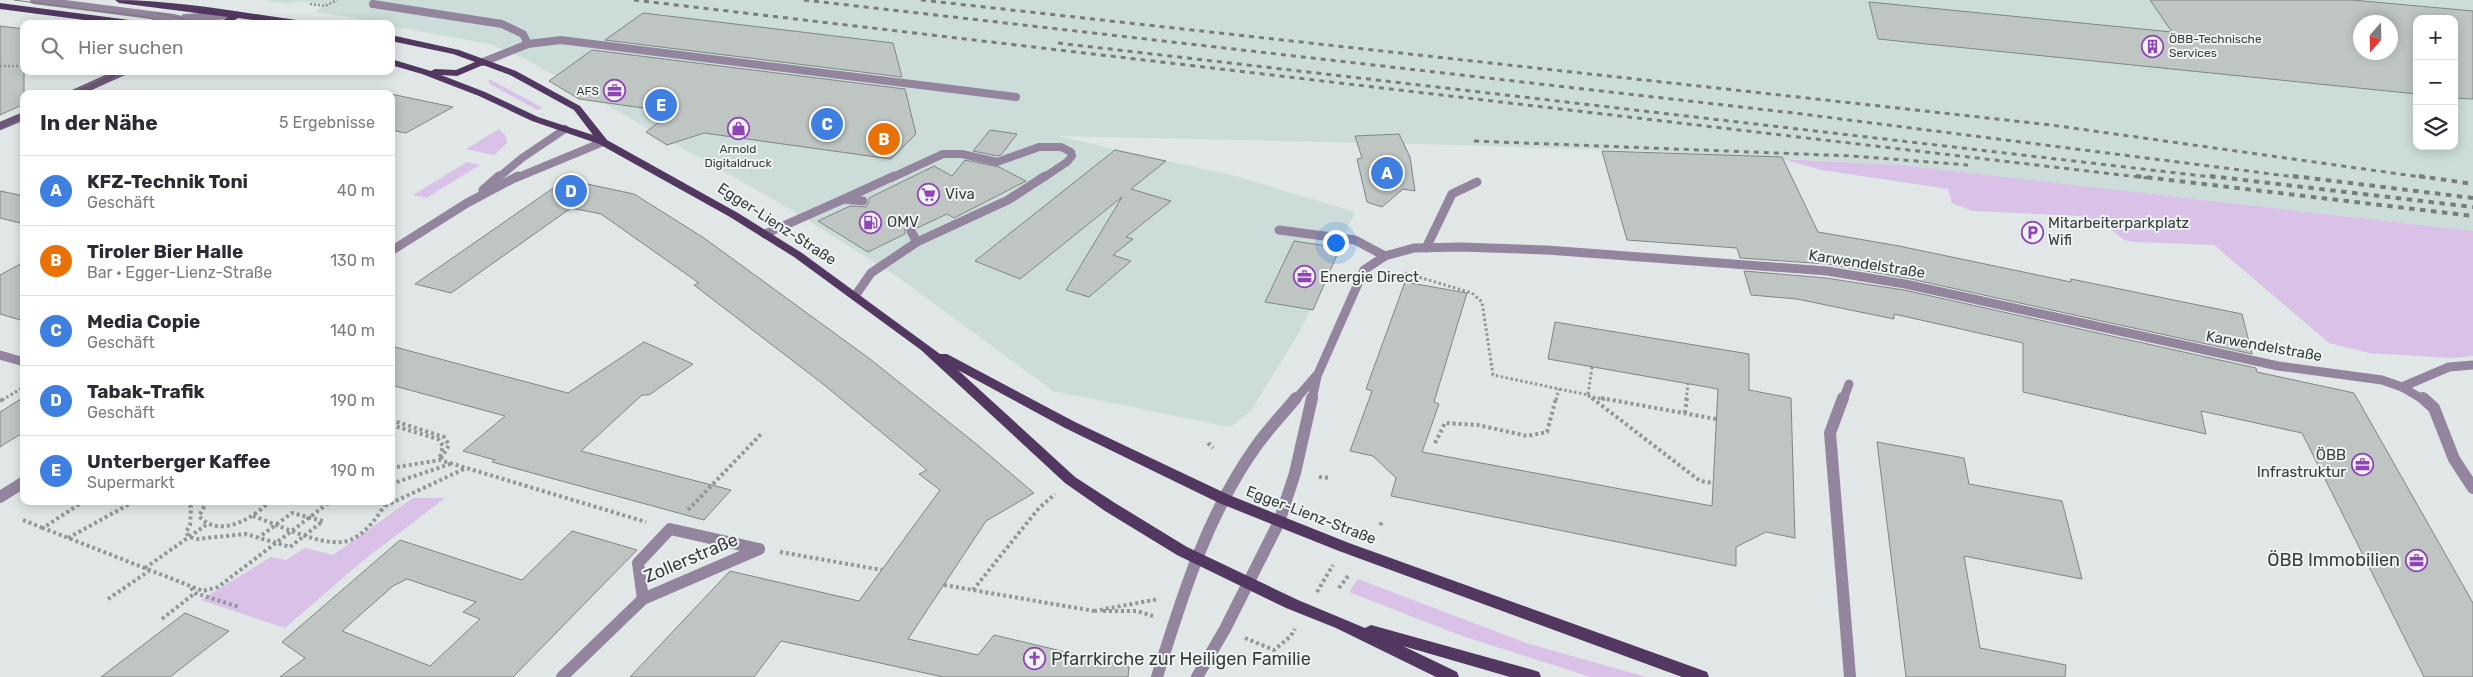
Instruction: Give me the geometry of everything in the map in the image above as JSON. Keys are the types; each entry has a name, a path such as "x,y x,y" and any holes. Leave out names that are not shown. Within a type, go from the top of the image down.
{"main road":[{"path":"119,0 278,20"},
{"path":"0,6 107,20"},
{"path":"228,20 238,14"},
{"name":"Egger-Lienz-Straße","path":"395,39 435,46 513,73 577,108 604,142"},
{"path":"426,72 457,73 483,62"},
{"name":"Egger-Lienz-Straße","path":"395,63 426,72 565,130 604,142 765,234 925,347 1070,480 1110,507 1196,558 1342,624 1451,677"},
{"name":"Egger-Lienz-Straße","path":"925,347 1070,425 1224,500 1701,677"},
{"name":"Egger-Lienz-Straße","path":"1342,624 1533,677"}],"street":[{"path":"34,0 181,20"},
{"path":"373,4 502,24 523,34 528,44"},
{"path":"174,18 238,14"},
{"path":"483,62 528,44 552,40 598,44 1016,97"},
{"path":"82,90 115,75"},
{"path":"0,126 20,118"},
{"path":"467,203 522,158 565,130"},
{"path":"395,248 467,203 518,177 604,142"},
{"path":"765,234 943,154 962,154 997,162 1039,147 1061,147 1071,152 1072,156 1067,162 1008,200 917,242 870,273 855,296"},
{"path":"1426,248 1452,194 1477,182"},
{"path":"844,199 862,201"},
{"path":"1197,677 1249,583 1279,522 1295,473 1317,376 1364,270 1381,258 1355,240 1279,230"},
{"path":"911,231 917,242"},
{"name":"Karwendelstraße","path":"1381,258 1414,248 1547,250 1827,271 1905,284 2278,366 2375,379 2402,387 2421,397 2434,408 2454,459 2473,488"},
{"path":"0,355 20,361"},
{"path":"2402,387 2449,367 2473,365"},
{"path":"1157,677 1178,608 1196,558 1224,500 1258,444 1317,376"},
{"path":"1849,384 1830,433 1850,677"},
{"path":"0,497 20,484"},
{"name":"Zollerstraße","path":"643,599 638,564 670,529 759,549"},
{"name":"Zollerstraße","path":"562,677 643,599 759,549"}],"path":[{"path":"308,4 324,6 336,0"},
{"path":"0,58 0,66 20,66"},
{"path":"1381,258 1419,278 1472,293 1482,302 1493,376 1716,419"},
{"path":"1588,395 1592,367"},
{"path":"1685,413 1688,384"},
{"path":"0,401 20,389"},
{"path":"1434,443 1445,423 1478,425 1527,436 1547,432 1560,389"},
{"path":"1588,395 1700,481 1713,483"},
{"path":"395,421 444,437 449,445 440,460"},
{"path":"395,426 438,439 443,446 440,460"},
{"path":"395,467 440,460 670,529 762,433"},
{"path":"1208,443 1214,448"},
{"path":"395,484 451,463"},
{"path":"395,501 466,468"},
{"path":"1319,477 1330,478"},
{"path":"972,590 1039,508 1070,480"},
{"path":"43,528 78,505"},
{"path":"68,538 128,505"},
{"path":"189,505 191,507 190,525 186,532 189,537"},
{"path":"206,505 199,516 206,525"},
{"path":"108,599 206,525 222,526 253,516 265,505"},
{"path":"23,520 204,591 218,587 326,505"},
{"path":"253,516 328,541 344,542 353,538 369,525 385,506"},
{"path":"189,537 209,539 246,534 290,547 323,521 292,513 259,537"},
{"path":"1380,525 1383,521"},
{"path":"759,549 882,570"},
{"path":"1339,588 1348,576"},
{"path":"944,585 1094,611 1137,612 1157,617"},
{"path":"191,587 195,593 239,607"},
{"path":"162,619 195,593"}],"shaded area":[{"path":"2473,0 2473,231 1901,165 1643,151 1057,136 1235,176 1355,212 1301,329 1251,411 1230,427 1053,391 898,277 790,209 529,61 490,44 395,27 395,20 366,20 316,12 324,4 297,1 290,4 266,1"},
{"path":"488,80 543,108 537,110 490,84"},
{"path":"499,129 506,136 507,143 494,155 466,149"},
{"path":"1782,159 1901,165 2473,231 2473,356 2452,358 2369,353 2329,343 2214,245 2124,240 2111,229 2080,216 1972,211 1952,203 1948,189 1822,170"},
{"path":"467,162 480,165 426,198 413,195"},
{"path":"413,498 445,498 360,563 285,628 201,600 271,557 286,560 305,548 333,555"},
{"path":"1358,579 1526,643 1646,677 1591,677 1462,636 1349,592"}],"building":[{"name":"ÖBB-Technische Services","path":"2150,0 2352,0 2473,11 2473,99 2458,98 2458,15 2413,15 2413,94 1878,39 1869,2 2172,32"},
{"path":"643,13 893,43 902,77 605,40"},
{"path":"0,26 20,28 20,75 24,75 24,90 20,90 20,106 0,115"},
{"path":"592,50 905,89 916,134 891,159 704,133 667,145 646,132 672,112 579,99 549,81"},
{"path":"395,95 453,107 406,133 395,131"},
{"path":"990,130 1017,134 1001,155 997,156 973,151"},
{"path":"1399,134 1410,157 1415,191 1403,189 1382,207 1367,202 1357,159 1362,158 1355,136"},
{"path":"1115,150 1166,161 1131,189 1171,201 1126,237 1133,239 1113,255 1131,261 1089,297 1066,290 1122,197 1020,279 975,261"},
{"path":"1602,151 1782,157 1818,232 1899,246 2071,282 2071,279 2242,314 2252,354 1906,278 1827,264 1740,258 1737,248 1627,240"},
{"path":"965,160 999,167 1026,181 954,218 947,214 917,228 914,225 908,225 905,228 905,234 868,252 818,221 850,206 866,207 869,198 934,166 952,176"},
{"path":"573,181 634,194 704,238 870,359 1034,493 986,521 908,639 978,655 994,635 1129,667 1128,677 943,677 781,641 754,677 630,677 730,571 859,601 940,490 919,474 927,470 823,384 694,285 699,283 601,214 571,208 451,293 415,284 559,184"},
{"path":"0,191 20,195 20,223 0,218"},
{"path":"1294,241 1340,248 1313,310 1265,302"},
{"path":"20,264 20,320 0,314 0,275"},
{"path":"1744,271 1826,278 1904,290 2256,368 2257,372 2354,393 2473,603 2473,677 2424,677 2302,433 2201,411 2206,434 2023,392 2023,343 1894,314 1894,319 1797,299 1751,295"},
{"path":"1405,282 1467,293 1434,402 1439,404 1422,452 1712,506 1718,389 1548,359 1555,322 1749,354 1749,390 1791,398 1795,538 1766,532 1736,547 1736,566 1391,496 1396,478 1373,456 1350,451 1372,391 1366,389"},
{"path":"644,342 693,364 649,395 642,395 581,451 731,490 704,520 492,462 495,460 463,451 505,416 395,386 395,347 568,393"},
{"path":"20,400 20,434 0,447 0,412"},
{"path":"1877,442 1964,458 1969,484 2062,501 2082,579 1964,556 1980,648 2066,665 2065,677 1906,677"},
{"path":"572,531 637,550 513,677 280,677 305,658 282,642 400,540 522,580","holes":["407,579 476,602 463,612 480,619 430,666 342,631 393,586"]},
{"path":"185,613 229,631 170,677 101,677"}],"tram line":[{"path":"14,0 146,17 156,20"},
{"path":"156,13 185,20"},
{"path":"76,90 109,75"},
{"path":"112,79 121,75"},
{"path":"0,130 20,121"}],"railway":[{"path":"634,0 2147,178"},
{"path":"804,0 1794,113 2303,178"},
{"path":"921,0 2051,125 2428,178"},
{"path":"1058,43 2220,178"},
{"path":"1474,141 1852,156 1968,165"},
{"path":"2136,176 2473,216"},
{"path":"2210,176 2473,207"},
{"path":"2293,176 2473,198"},
{"path":"2419,176 2473,184"}],"place":[{"name":"ÖBB-Technische Services","path":"2153,46"},
{"name":"AFS","path":"615,91"},
{"name":"Unterberger Kaffee","path":"661,105"},
{"name":"Media Copie","path":"827,124"},
{"name":"Arnold Digitaldruck","path":"738,128"},
{"name":"Tiroler Bier Halle","path":"884,139"},
{"name":"KFZ-Technik Toni","path":"1387,173"},
{"name":"Tabak-Trafik","path":"571,191"},
{"name":"Viva","path":"929,194"},
{"name":"OMV","path":"871,222"},
{"name":"Mitarbeiterparkplatz Wifi","path":"2032,232"},
{"name":"Energie Direct","path":"1304,277"},
{"name":"ÖBB Infrastruktur","path":"2362,464"},
{"name":"ÖBB Immobilien","path":"2416,560"},
{"name":"Pfarrkirche zur Heiligen Familie","path":"1035,659"}]}
